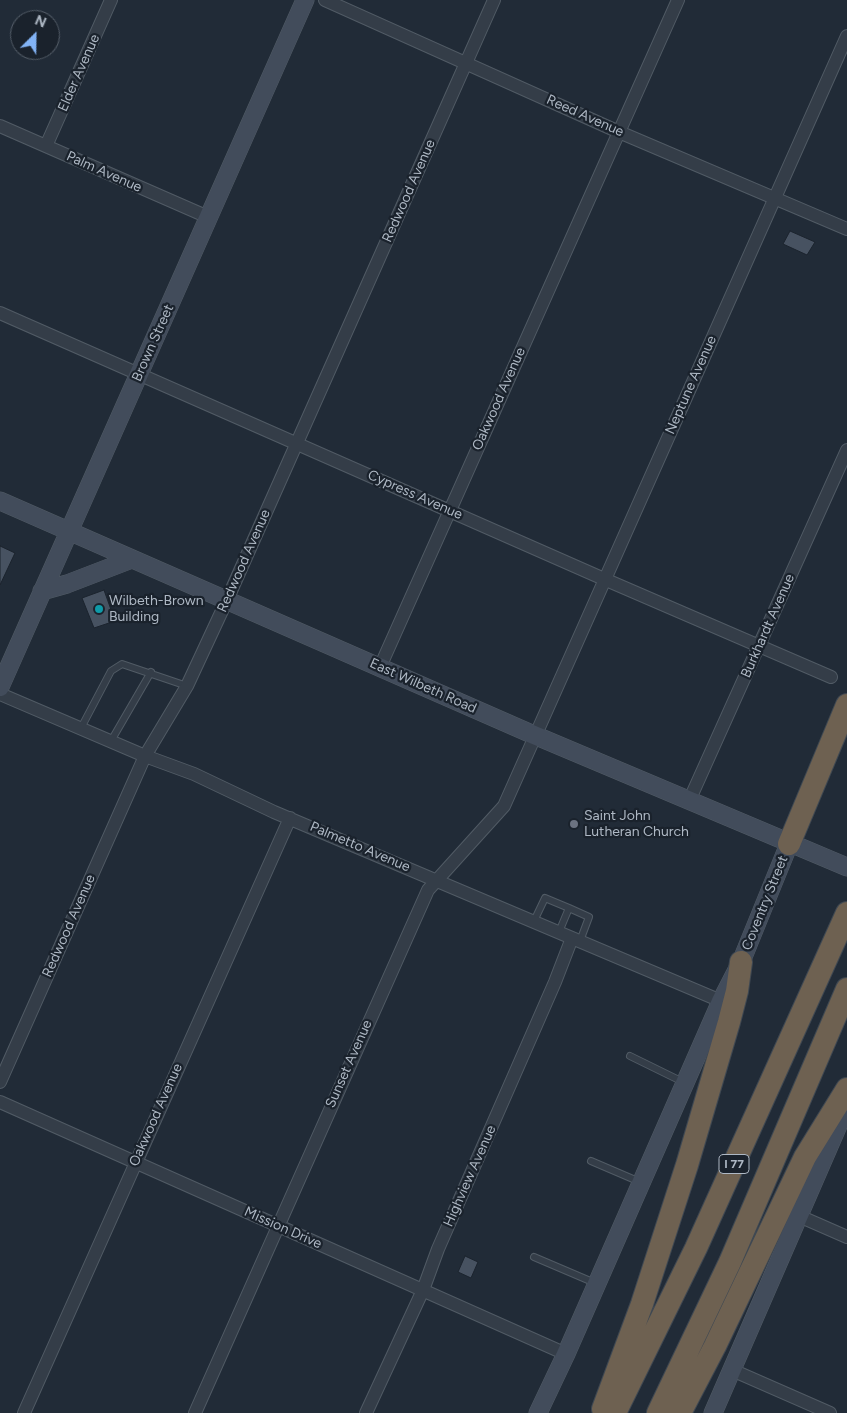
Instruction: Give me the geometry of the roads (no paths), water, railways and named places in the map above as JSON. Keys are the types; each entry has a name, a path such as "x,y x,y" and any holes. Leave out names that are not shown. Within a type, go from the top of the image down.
{"highway":[{"path":"789,844 847,705"},
{"name":"I 77","path":"615,1413 696,1248 847,913"},
{"path":"602,1413 642,1304 687,1165 729,1022 737,991 741,962"},
{"name":"I 77","path":"658,1413 730,1262 847,989"},
{"path":"680,1413 715,1346 805,1157 847,1089"}],"main road":[{"name":"Brown Street","path":"0,687 305,0"},
{"name":"East Wilbeth Road","path":"0,501 689,801 843,865"},
{"path":"42,591 67,584 132,559"},
{"name":"Coventry Street","path":"538,1413 566,1354 720,1001 741,962 789,844"},
{"path":"713,1413 847,1105"}],"street":[{"name":"Elder Avenue","path":"46,146 111,0"},
{"name":"Reed Avenue","path":"325,0 619,132 776,197 847,229"},
{"name":"Redwood Avenue","path":"0,1082 145,756 187,686 227,600 494,0"},
{"name":"Oakwood Avenue","path":"380,667 678,0"},
{"name":"Neptune Avenue","path":"534,734 847,36"},
{"name":"Palm Avenue","path":"0,126 208,217"},
{"name":"Cypress Avenue","path":"0,313 831,677"},
{"name":"Burkhardt Avenue","path":"689,801 847,450"},
{"name":"Palmetto Avenue","path":"0,694 145,756 194,774 290,818 720,1001"},
{"name":"Sunset Avenue","path":"195,1413 413,920 428,890 504,806 534,734"},
{"name":"Oakwood Avenue","path":"24,1413 290,818"},
{"name":"Highview Avenue","path":"366,1413 422,1290 438,1249 555,982 576,939"},
{"name":"Mission Drive","path":"0,1102 566,1354"},
{"path":"799,1216 847,1237"},
{"path":"732,1370 830,1413"}],"lane":[{"path":"81,728 111,671 122,664 151,672 187,686"},
{"path":"111,741 151,672"},
{"path":"534,921 545,898 569,908 589,917 576,939"},
{"path":"559,932 569,908"},
{"path":"630,1056 684,1083"},
{"path":"592,1161 640,1182"},
{"path":"534,1257 596,1283"}],"place":[{"name":"Wilbeth-Brown Building","path":"99,609"},
{"name":"Saint John Lutheran Church","path":"574,824"}]}
